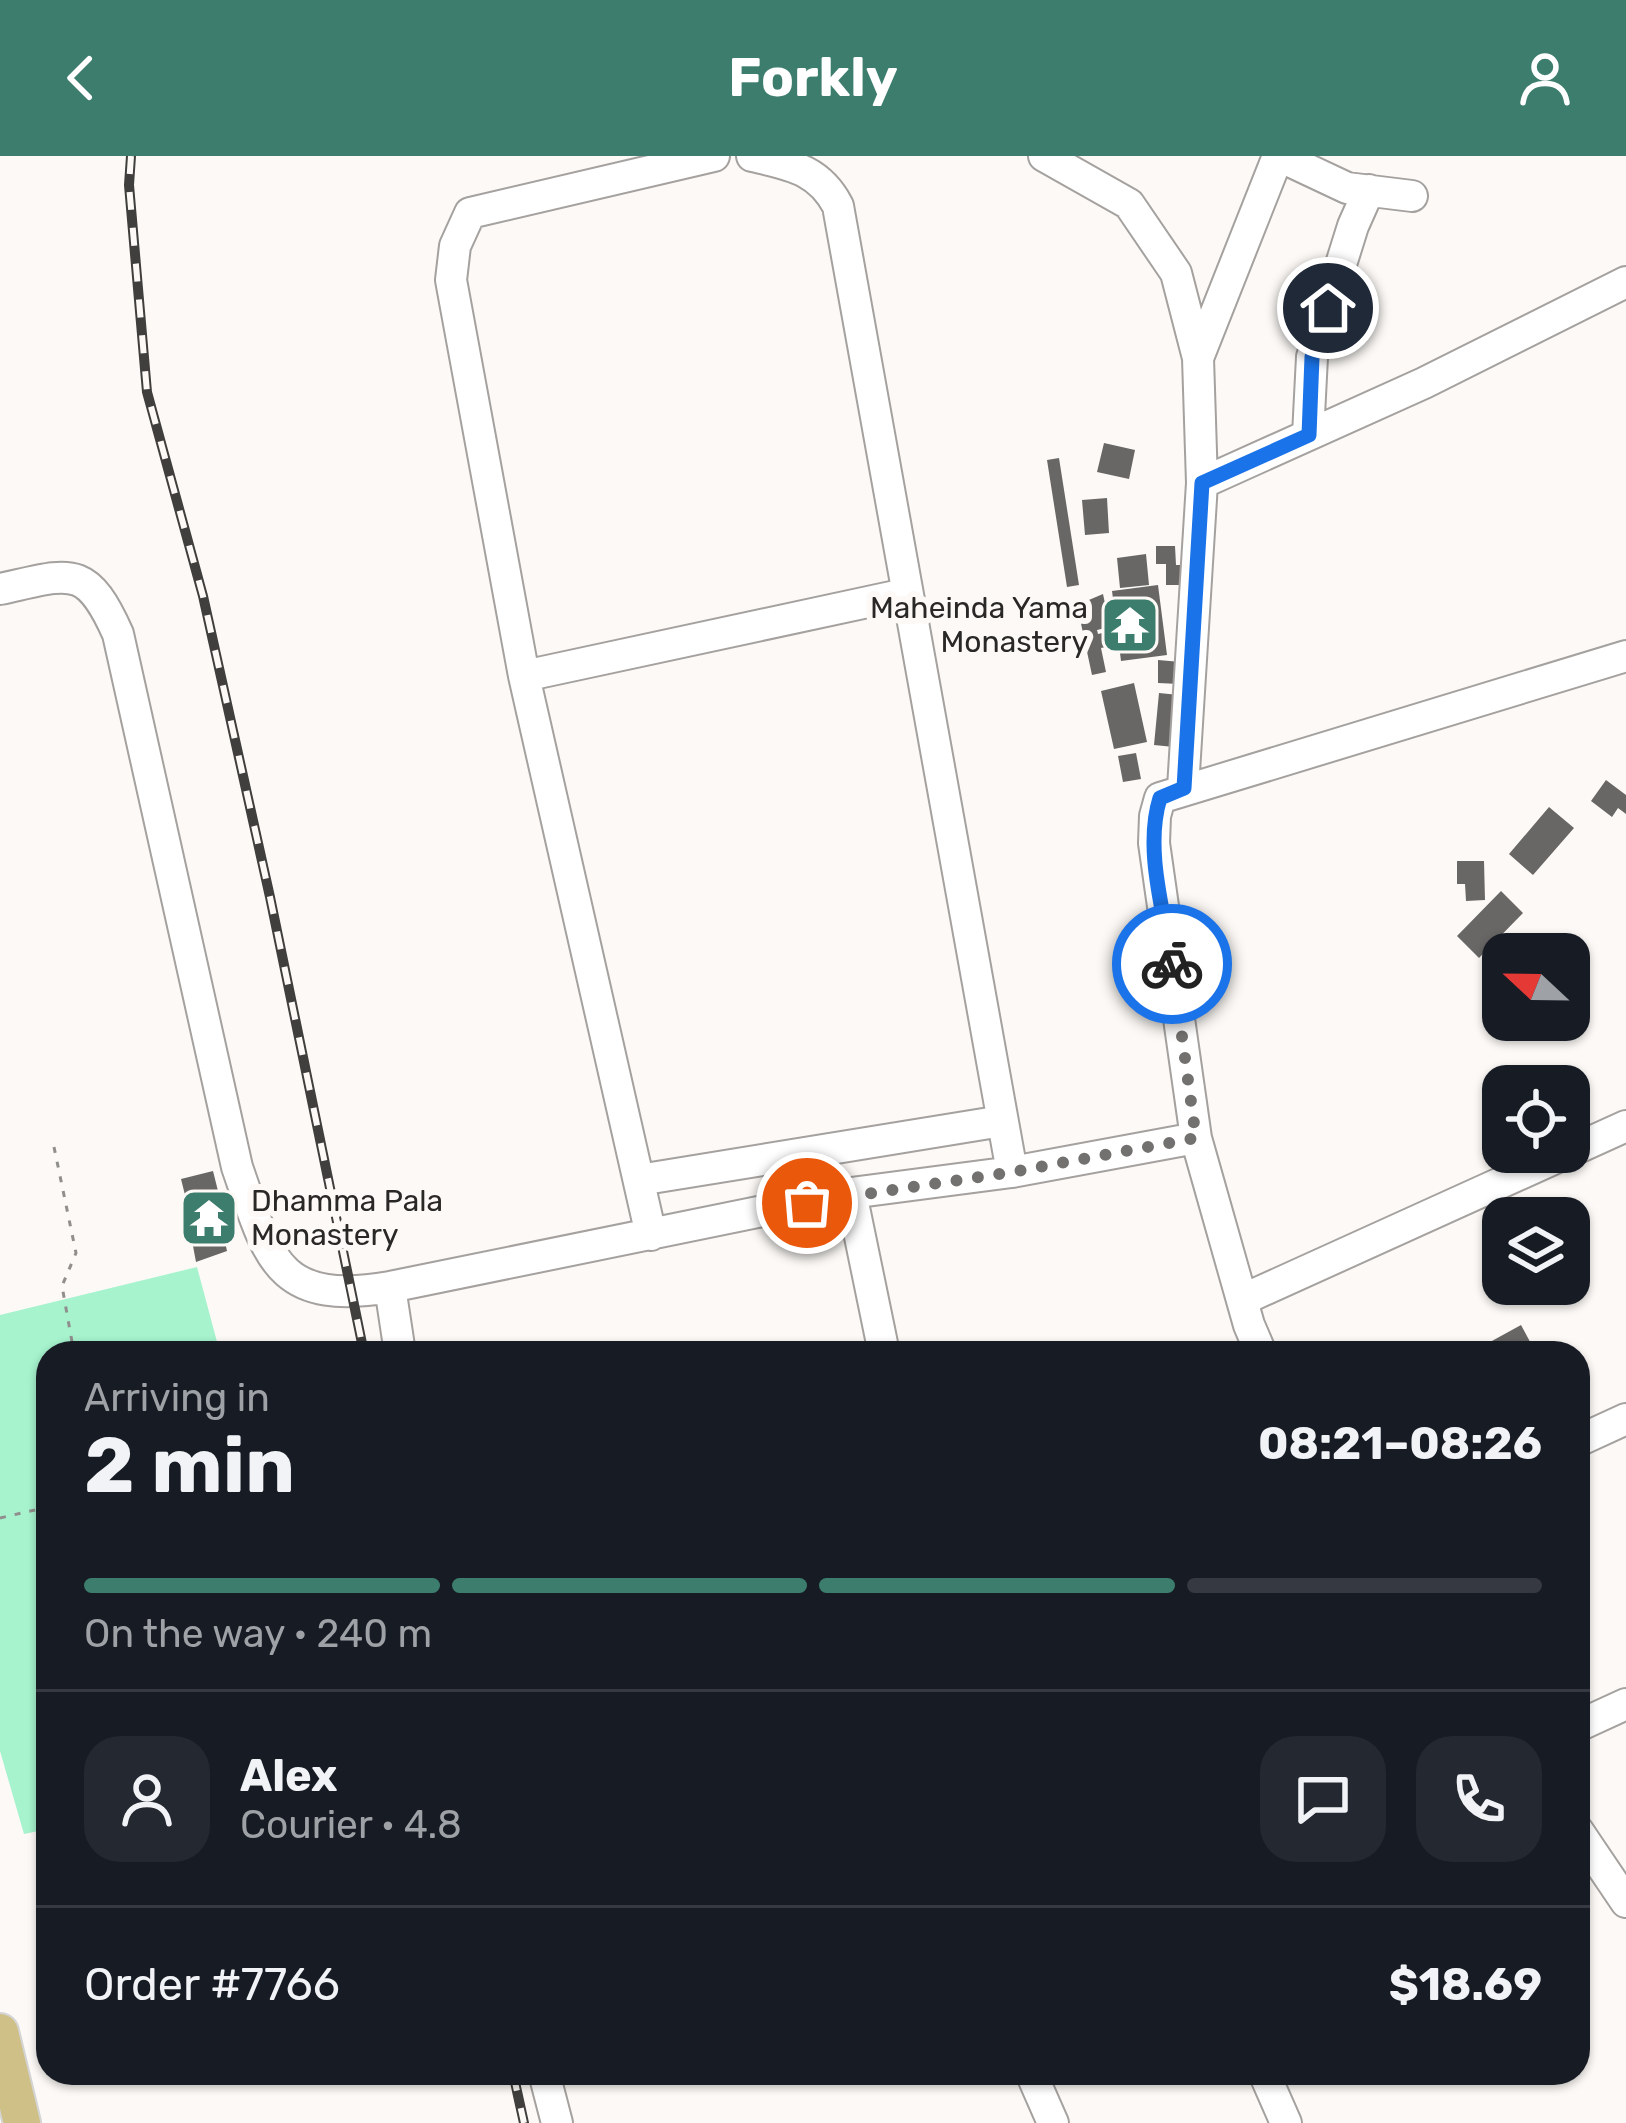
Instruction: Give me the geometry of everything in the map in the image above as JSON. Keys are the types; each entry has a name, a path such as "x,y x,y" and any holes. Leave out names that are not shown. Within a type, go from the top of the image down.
{"main road":[{"path":"0,2032 22,2123"}],"street":[{"path":"651,1235 524,676 451,280 455,246 470,213 714,156"},
{"path":"752,156 789,160 826,183 838,206 1012,1172"},
{"path":"1044,156 1130,203 1176,273 1198,358 1202,483 1184,788"},
{"path":"1198,358 1279,156 1347,188 1412,196"},
{"path":"1309,435 1312,357 1369,190"},
{"path":"1202,483 1424,383 1626,282"},
{"path":"0,589 54,578 79,579 100,594 118,634 237,1167 266,1251 284,1272 314,1289 352,1294 390,1288 850,1193 1012,1172 1196,1138"},
{"path":"524,676 905,594"},
{"path":"1257,1341 1196,1138 1154,843 1160,798 1626,656"},
{"path":"639,1180 1002,1121"},
{"path":"1242,1300 1626,1126"},
{"path":"850,1193 881,1341"},
{"path":"390,1288 398,1341"},
{"path":"1590,1436 1626,1419"},
{"path":"1590,1720 1626,1704"},
{"path":"1590,1849 1626,1902"},
{"path":"547,2085 557,2123"},
{"path":"1036,2085 1053,2123"},
{"path":"1269,2085 1286,2123"}],"path":[{"path":"54,1147 76,1252 62,1286 72,1341"},
{"path":"0,1518 36,1510"}],"green space":[{"path":"197,1267 217,1341 36,1341 36,1832 24,1834 0,1751 0,1315"}],"building":[{"path":"1104,443 1135,450 1129,479 1097,472"},
{"path":"1059,458 1079,585 1067,587 1047,460"},
{"path":"1107,498 1109,533 1085,535 1082,500"},
{"path":"1156,546 1175,546 1176,565 1185,565 1185,585 1166,585 1166,564 1156,564"},
{"path":"1146,554 1149,585 1120,588 1117,558"},
{"path":"1158,585 1167,655 1121,661 1112,591"},
{"path":"1103,594 1110,627 1097,630 1098,634 1107,632 1110,646 1101,648 1106,672 1092,675 1077,605"},
{"path":"1158,660 1181,662 1179,684 1158,683"},
{"path":"1134,683 1147,742 1114,749 1101,691"},
{"path":"1159,693 1179,695 1174,747 1154,745"},
{"path":"1136,753 1141,779 1123,782 1118,756"},
{"path":"1606,780 1626,795 1626,814 1618,808 1612,817 1591,801"},
{"path":"1549,807 1574,828 1533,875 1509,854"},
{"path":"1457,861 1484,861 1485,900 1466,901 1465,884 1457,884"},
{"path":"1501,891 1523,913 1503,933 1482,933 1479,958 1457,936"},
{"path":"213,1171 222,1207 190,1215 181,1179"},
{"path":"203,1227 206,1241 224,1237 227,1251 196,1262 190,1230"},
{"path":"1521,1325 1530,1341 1492,1341"}],"railway":[{"path":"131,156 129,185 147,392 203,596 362,1341"},
{"path":"516,2085 524,2123"}],"way so far":[{"path":"807,1203 1196,1138 1172,964"}],"place":[{"name":"Maheinda Yama Monastery","path":"1130,625"},
{"name":"Dhamma Pala Monastery","path":"209,1218"}],"route":[{"path":"1172,964 1154,843 1155,816 1160,798 1184,788 1202,483 1309,435 1312,357 1328,308"}]}
